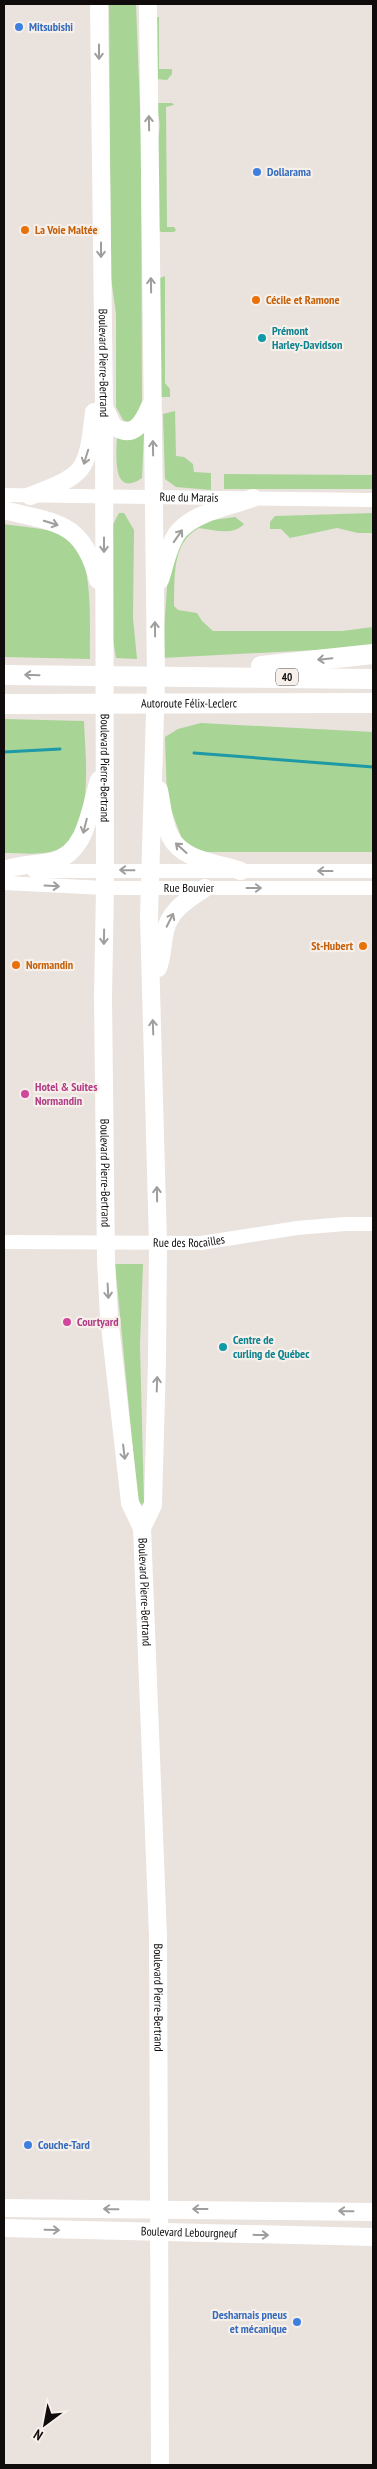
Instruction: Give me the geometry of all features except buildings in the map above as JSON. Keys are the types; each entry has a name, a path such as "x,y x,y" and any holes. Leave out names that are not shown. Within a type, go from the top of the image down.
{"highway":[{"path":"195,676 240,668 373,654"},
{"name":"40","path":"4,674 373,679"},
{"name":"Autoroute Félix-Leclerc","path":"4,704 204,702 282,705 373,703"},
{"path":"282,705 373,717"}],"main road":[{"name":"Boulevard Pierre-Bertrand","path":"99,4 104,406 105,888 103,998 107,1242 109,1317 130,1503 142,1528 158,1936 157,2133 160,2210 160,2465"},
{"name":"Boulevard Pierre-Bertrand","path":"142,1528 153,1505 158,1243 150,880 154,765 155,597 148,4"},
{"path":"30,496 68,481 78,473 86,461 103,340"},
{"path":"104,406 113,426 126,431 135,430 141,426 152,402"},
{"path":"155,597 169,550 178,533 193,520 253,498"},
{"path":"4,510 66,527 80,537 94,564 104,602"},
{"path":"4,870 53,861 75,849 85,828 104,763"},
{"path":"154,765 170,836 180,849 195,858 242,871"},
{"path":"152,983 161,963 164,934 170,916 181,903 205,888"},
{"name":"Boulevard Lebourgneuf","path":"4,2208 373,2212"},
{"name":"Boulevard Lebourgneuf","path":"4,2228 373,2237"}],"street":[{"name":"Rue du Marais","path":"4,495 373,500"},
{"name":"Rue Bouvier","path":"4,870 104,870 150,880 205,888 373,888"},
{"name":"Rue Bouvier","path":"4,883 105,888 150,880 242,871 373,871"},
{"name":"Rue des Rocailles","path":"4,1242 201,1243 297,1228 344,1224 373,1224"}],"green space":[{"path":"109,4 136,4 141,134 142,408 131,423 123,420 116,407 116,314 111,278"},
{"path":"155,17 159,17 159,69 172,69 172,74 167,80 156,79"},
{"path":"157,103 172,103 174,105 166,107 167,227 174,227 176,230 174,232 161,232 156,228 155,172 160,125 155,108"},
{"path":"165,276 165,383 170,389 170,397 162,397 157,393 158,279"},
{"path":"175,411 176,456 184,457 193,464 194,472 211,473 211,490 176,487 165,479 163,414"},
{"path":"117,433 135,437 144,433 142,478 132,483 125,482 120,478 116,460"},
{"path":"224,474 373,475 373,489 224,489"},
{"path":"119,513 124,513 134,530 133,618 137,659 116,658 111,628 111,528"},
{"path":"373,513 373,533 358,533 337,528 290,538 281,529 270,529 270,522 275,516"},
{"path":"235,517 244,524 240,528 223,531 199,528 183,543 176,562 175,573 174,606 178,610 197,613 202,621 213,631 342,631 373,627 373,647 162,658 169,559 192,523"},
{"path":"4,524 57,533 71,540 79,550 84,563 89,596 90,659 4,657"},
{"path":"4,719 84,721 86,775 82,816 75,833 65,845 50,852 33,854 4,853"},
{"path":"201,723 373,732 373,852 197,852 182,839 167,799 165,737 178,729"},
{"path":"115,1264 143,1264 140,1345 144,1502 142,1505 138,1502"}],"waterway":[{"path":"4,752 60,749"},
{"path":"194,753 373,767"}],"place":[{"name":"Mitsubishi","path":"19,27"},
{"name":"Dollarama","path":"257,172"},
{"name":"La Voie Maltée","path":"25,230"},
{"name":"Cécile et Ramone","path":"256,300"},
{"name":"Prémont Harley-Davidson","path":"262,338"},
{"name":"St-Hubert","path":"363,946"},
{"name":"Normandin","path":"16,965"},
{"name":"Hotel & Suites Normandin","path":"25,1094"},
{"name":"Courtyard","path":"67,1322"},
{"name":"Centre de curling de Québec","path":"223,1347"},
{"name":"Couche-Tard","path":"28,2145"},
{"name":"Desharnais pneus et mécanique","path":"297,2322"}]}
